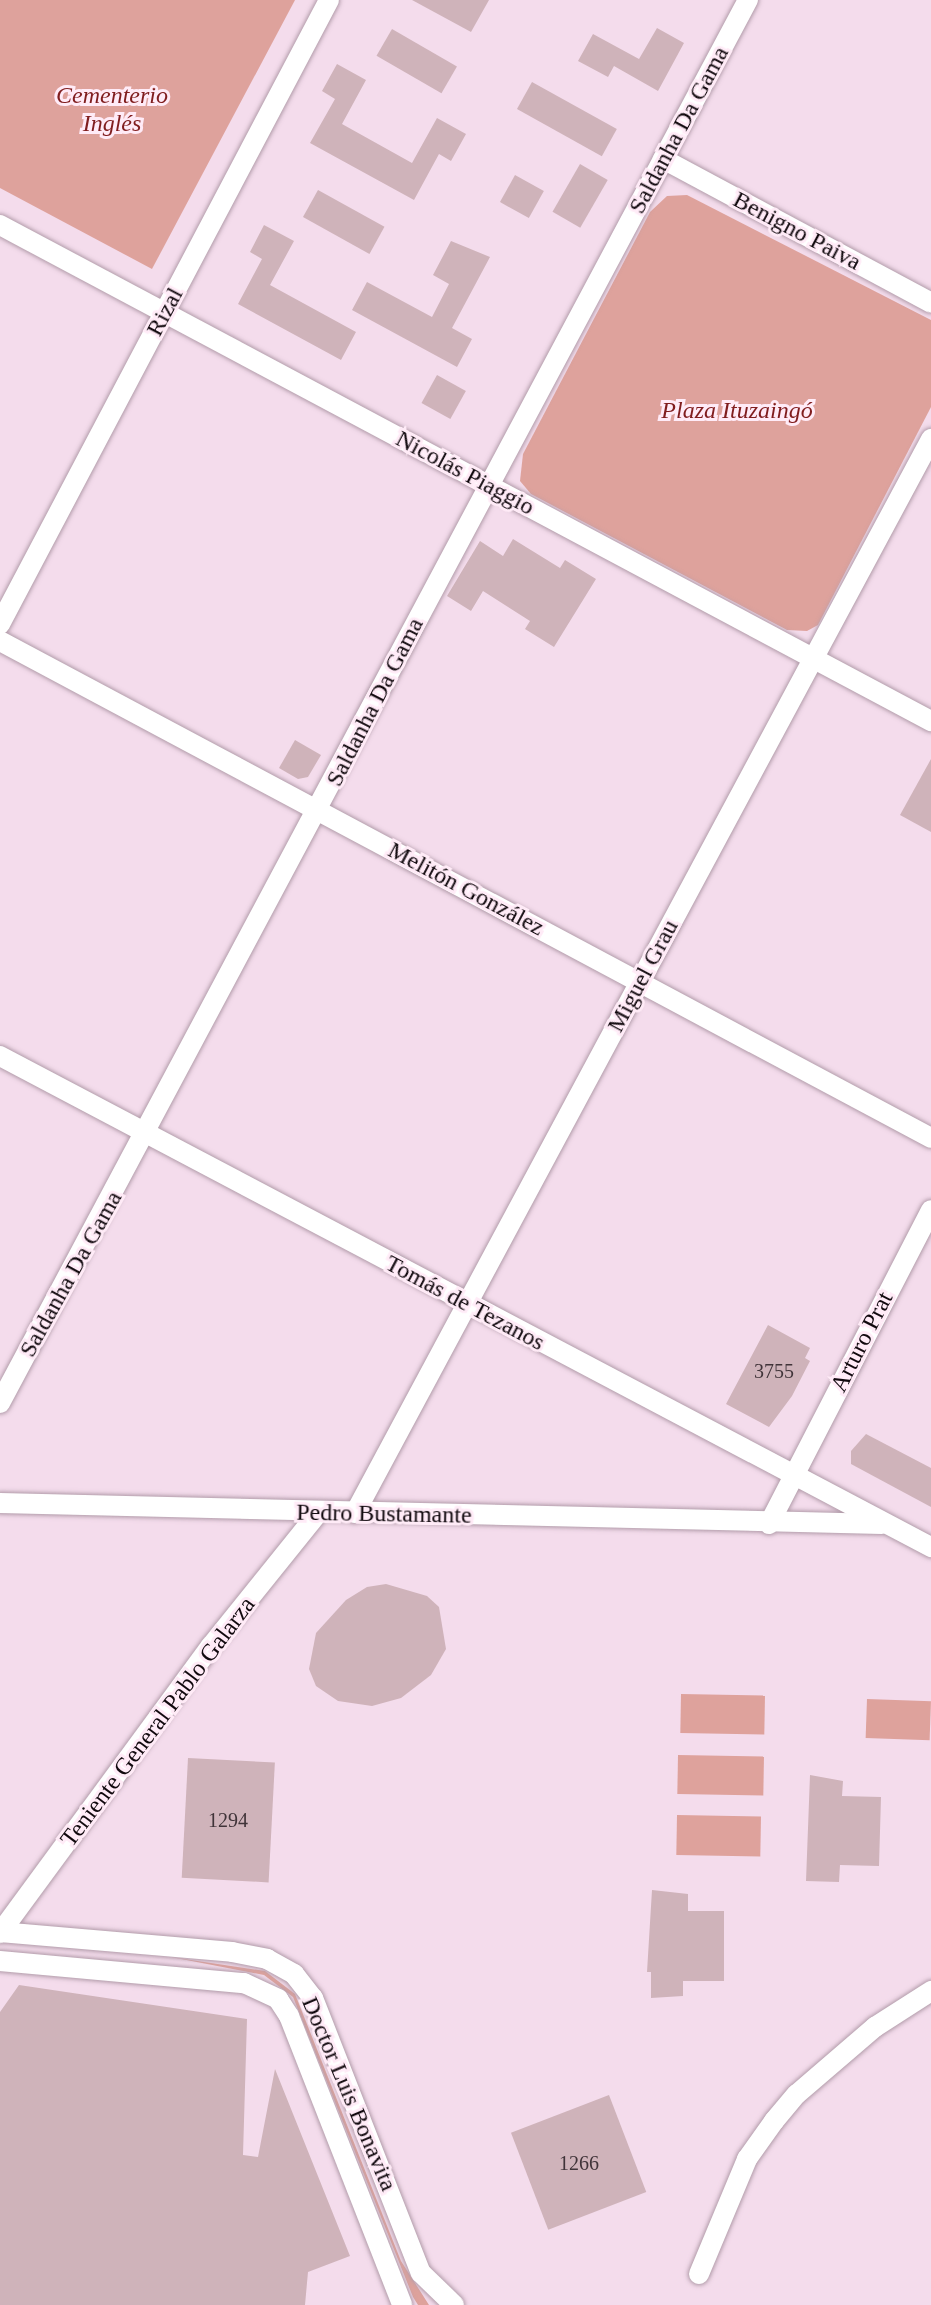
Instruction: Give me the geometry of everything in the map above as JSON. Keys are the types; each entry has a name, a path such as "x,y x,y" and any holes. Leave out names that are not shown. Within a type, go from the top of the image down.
{"street":[{"name":"Rizal","path":"0,624 329,0"},
{"name":"Saldanha Da Gama","path":"0,1403 147,1135 488,485 748,0"},
{"name":"Benigno Paiva","path":"663,159 931,303"},
{"name":"Nicolás Piaggio","path":"0,225 163,315 931,721"},
{"name":"Miguel Grau","path":"355,1513 931,439"},
{"name":"Melitón González","path":"0,641 931,1138"},
{"name":"Tomás de Tezanos","path":"0,1056 931,1547"},
{"name":"Arturo Prat","path":"794,1475 931,1210"},
{"path":"769,1524 794,1475"},
{"name":"Pedro Bustamante","path":"0,1503 769,1524 886,1524"},
{"name":"Teniente General Pablo Galarza","path":"0,1933 211,1646 318,1513"},
{"name":"Doctor Luis Bonavita","path":"0,1933 232,1952 267,1959 294,1974 313,1998 421,2273 454,2305"},
{"name":"Doctor Luis Bonavita","path":"0,1961 244,1983 278,1999 289,2016 402,2305"},
{"path":"699,2274 747,2159 774,2121 797,2094 875,2027 931,1991"}],"green space":[{"name":"Cementerio Inglés","path":"0,0 295,0 152,269 0,188"},
{"name":"Plaza Ituzaingó","path":"687,195 931,320 931,407 818,625 807,631 787,630 531,494 520,481 523,454 650,212 667,196"},
{"path":"681,1694 765,1695 764,1734 680,1733"},
{"path":"867,1699 931,1701 930,1740 866,1738"},
{"path":"678,1755 764,1757 763,1795 677,1794"},
{"path":"677,1815 761,1816 760,1856 676,1855"},
{"path":"171,1957 265,1971 295,1994 401,2261 429,2305 418,2305 413,2297 293,1997 264,1975"}],"building":[{"path":"412,0 489,0 471,32"},
{"path":"657,28 684,43 658,91 614,66 608,77 578,61 593,34 639,59"},
{"path":"392,29 457,66 441,93 376,56"},
{"path":"337,64 366,80 342,124 412,163 437,118 466,134 451,161 439,154 414,200 310,143 335,99 322,91"},
{"path":"532,82 617,129 602,156 517,109"},
{"path":"580,164 608,180 580,228 552,212"},
{"path":"515,175 544,191 529,218 500,202"},
{"path":"318,190 384,227 369,254 303,217"},
{"path":"264,225 294,241 270,285 356,332 341,360 238,304 262,259 250,252"},
{"path":"451,241 490,257 452,328 472,339 457,367 352,310 367,282 432,317 449,284 433,275"},
{"path":"437,375 466,391 450,419 421,403"},
{"path":"513,539 560,568 565,560 596,579 554,647 525,629 530,621 483,591 471,611 447,596 480,541 503,556"},
{"path":"295,740 321,755 308,777 298,779 279,768"},
{"path":"931,759 931,832 900,815"},
{"path":"768,1325 810,1348 805,1358 810,1361 792,1396 769,1427 726,1404"},
{"path":"866,1434 931,1468 931,1507 851,1464 851,1451"},
{"path":"386,1584 427,1596 439,1607 446,1649 431,1675 401,1698 372,1706 338,1701 316,1686 309,1669 316,1633 346,1600 367,1587"},
{"path":"188,1758 275,1763 269,1882 182,1878"},
{"path":"810,1775 843,1781 842,1796 881,1797 879,1866 840,1865 839,1882 806,1881"},
{"path":"652,1890 688,1894 688,1911 724,1911 724,1981 683,1981 683,1996 651,1998 651,1972 647,1972"},
{"path":"19,1985 247,2019 243,2155 258,2157 275,2069 350,2256 308,2272 305,2305 0,2305 0,2012"},
{"path":"609,2095 646,2192 548,2230 511,2133"}]}
